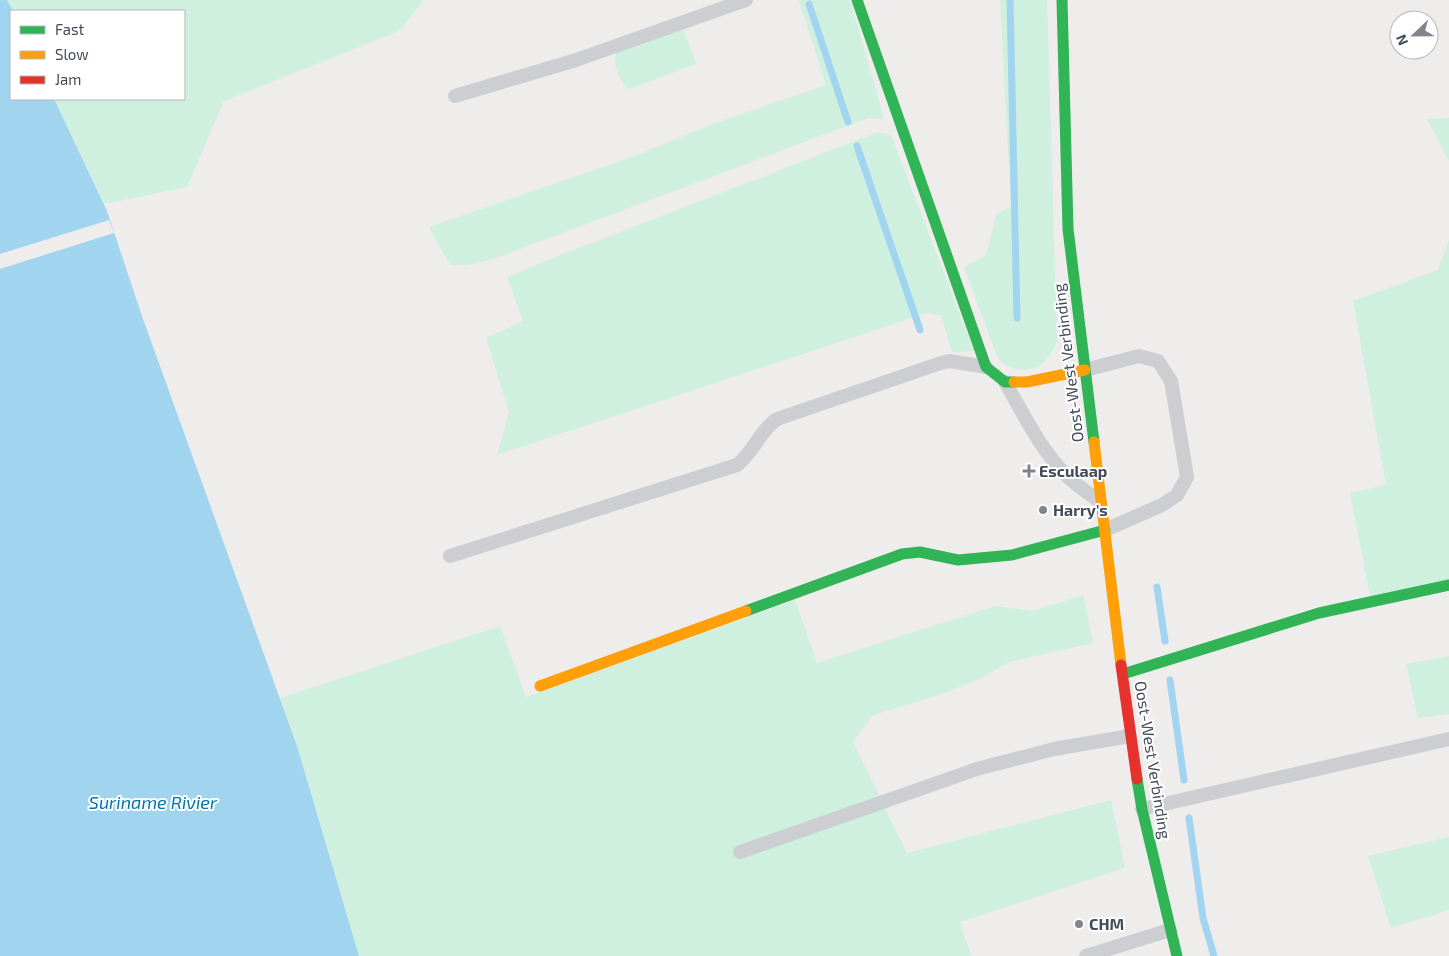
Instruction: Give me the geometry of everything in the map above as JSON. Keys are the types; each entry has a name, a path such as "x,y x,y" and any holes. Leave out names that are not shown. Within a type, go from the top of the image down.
{"street":[{"path":"857,0 986,367 1005,382 1027,382 1084,370"},
{"name":"Oost-West Verbinding","path":"1062,0 1068,228 1084,370 1130,736 1142,809 1177,956"},
{"path":"540,686 902,554 920,552 958,560 1012,556 1105,530"},
{"path":"1123,674 1319,613 1449,585"}],"lane":[{"path":"455,96 576,60 746,0"},
{"path":"1084,370 1139,356 1158,361 1171,381 1187,477 1177,496 1162,505 1105,530"},
{"path":"450,556 738,465 748,456 770,424 777,419 942,362 949,361 986,367"},
{"path":"1005,382 1043,448 1067,476 1101,503"},
{"path":"740,852 977,769 1054,749 1130,736"},
{"path":"1142,809 1449,738"},
{"path":"1086,956 1170,930"}],"green space":[{"path":"7,0 424,0 399,31 224,101 187,187 104,204 54,100 185,100 185,10 12,10"},
{"path":"799,0 850,0 884,118 868,118 491,260 466,265 450,265 429,227 629,158 718,122 826,85"},
{"path":"1000,0 1047,0 1057,339 1048,358 1034,368 1025,370 1016,369 998,359 964,267 986,256 996,214 1011,207"},
{"path":"682,26 696,64 627,90 616,66 615,56 617,51"},
{"path":"1449,118 1449,161 1427,119"},
{"path":"878,132 891,135 974,351 952,352 941,315 927,313 497,455 509,412 486,338 523,321 507,277"},
{"path":"1449,240 1449,579 1370,596 1350,493 1386,485 1353,301 1438,270"},
{"path":"1083,595 1093,643 1009,662 979,679 939,695 873,715 853,742 907,853 1111,800 1125,868 960,922 971,956 359,956 297,746 280,698 500,626 526,697 795,600 817,663 995,606 1033,611"},
{"path":"1449,656 1449,714 1418,718 1406,664"},
{"path":"1449,837 1449,910 1391,928 1368,856"}],"water":[{"name":"Suriname Rivier","path":"0,0 7,0 12,10 10,10 10,100 54,100 107,211 143,319 297,746 359,956 0,956"}],"pier":[{"path":"109,220 114,233 0,269 0,254"}],"waterway":[{"path":"1010,0 1017,318"},
{"path":"809,4 848,122"},
{"path":"857,146 920,330"},
{"path":"1157,587 1165,641"},
{"path":"1170,680 1184,780"},
{"path":"1189,818 1203,918 1214,956"}],"traffic: fast":[{"path":"857,0 986,367 1005,382 1014,382"},
{"path":"1062,0 1068,229 1094,442"},
{"path":"746,611 902,554 920,552 958,560 1012,555 1105,530"},
{"path":"1123,674 1319,613 1449,585"},
{"path":"1137,779 1142,809 1177,956"}],"traffic: slow":[{"path":"1014,382 1027,382 1085,370"},
{"path":"1094,442 1121,665"},
{"path":"540,686 746,611"}],"traffic: jam":[{"path":"1121,665 1137,779"}],"place":[{"name":"Esculaap","path":"1029,471"},
{"name":"Harry's","path":"1043,510"},
{"name":"CHM","path":"1079,924"}]}
